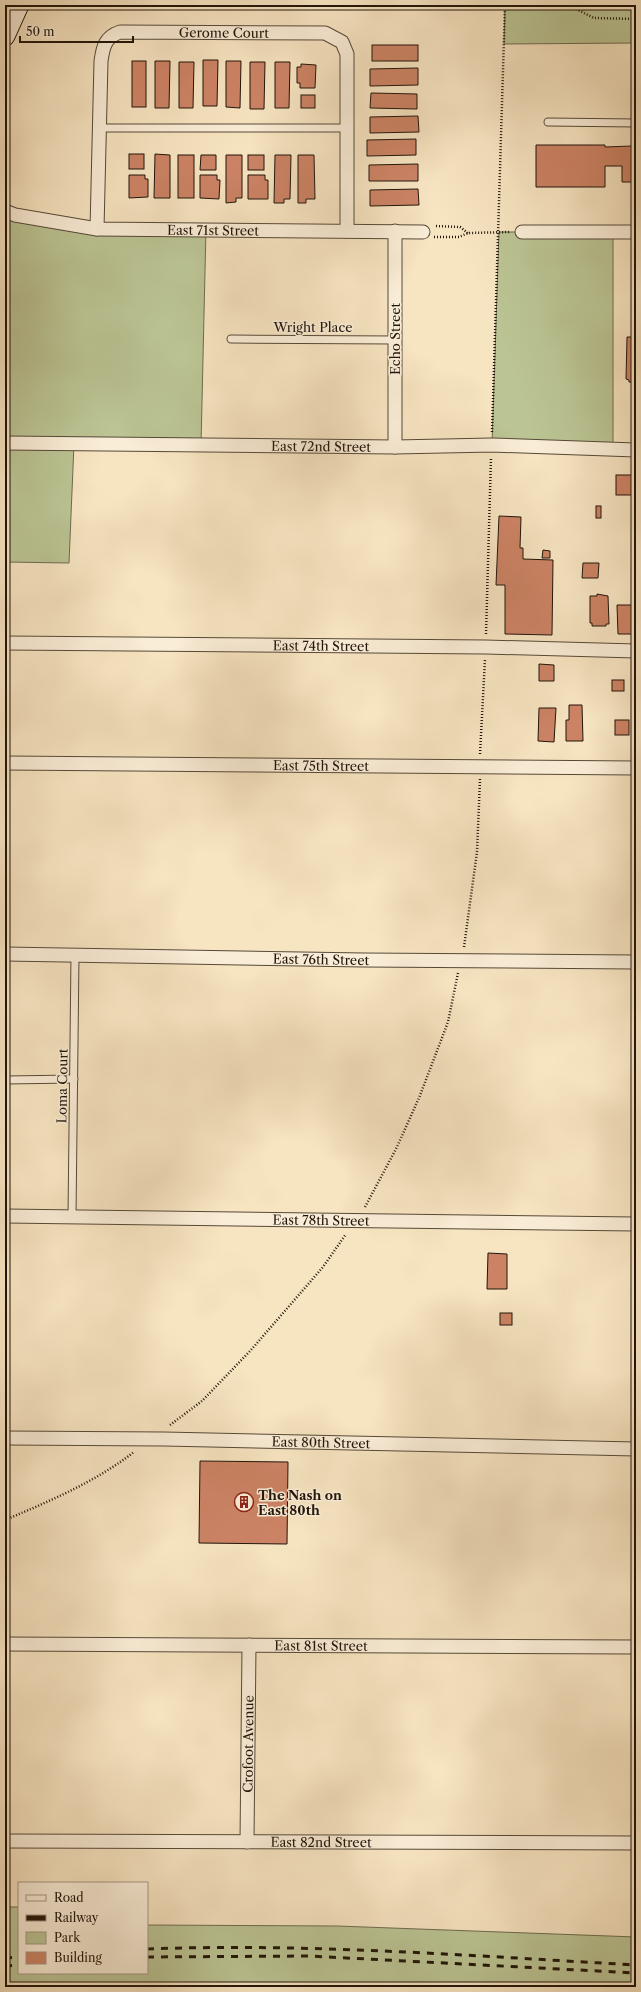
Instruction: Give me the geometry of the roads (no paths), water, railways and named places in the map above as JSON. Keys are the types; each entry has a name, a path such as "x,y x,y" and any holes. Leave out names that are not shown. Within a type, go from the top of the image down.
{"street":[{"path":"5,36 19,5"},
{"name":"Gerome Court","path":"97,229 103,45 113,34 120,32 325,33 342,42 347,54 347,231"},
{"name":"East 71st Street","path":"5,211 15,215 97,229 423,232"},
{"name":"Echo Street","path":"395,231 395,447"},
{"path":"522,232 636,232"},
{"name":"East 72nd Street","path":"5,443 395,447 492,445 636,450"},
{"name":"East 74th Street","path":"5,643 486,647 636,651"},
{"name":"East 75th Street","path":"5,763 636,768"},
{"name":"East 76th Street","path":"5,954 364,960 636,962"},
{"name":"East 78th Street","path":"5,1216 636,1224"},
{"name":"East 80th Street","path":"5,1438 164,1439 636,1449"},
{"name":"East 81st Street","path":"5,1644 636,1647"},
{"name":"Crofoot Avenue","path":"247,1842 249,1645"},
{"name":"East 82nd Street","path":"5,1841 636,1843"}],"lane":[{"path":"548,122 636,124"},
{"path":"100,128 347,128"},
{"name":"Wright Place","path":"231,339 395,340"},
{"name":"Loma Court","path":"72,1217 75,955"},
{"path":"5,1080 74,1079"}],"railway":[{"path":"148,1949 269,1948 392,1951 636,1965"},
{"path":"148,1957 309,1956 636,1973"},
{"path":"5,1958 18,1957"},
{"path":"5,1966 18,1965"}],"place":[{"name":"The Nash on East 80th","path":"244,1502"}]}
